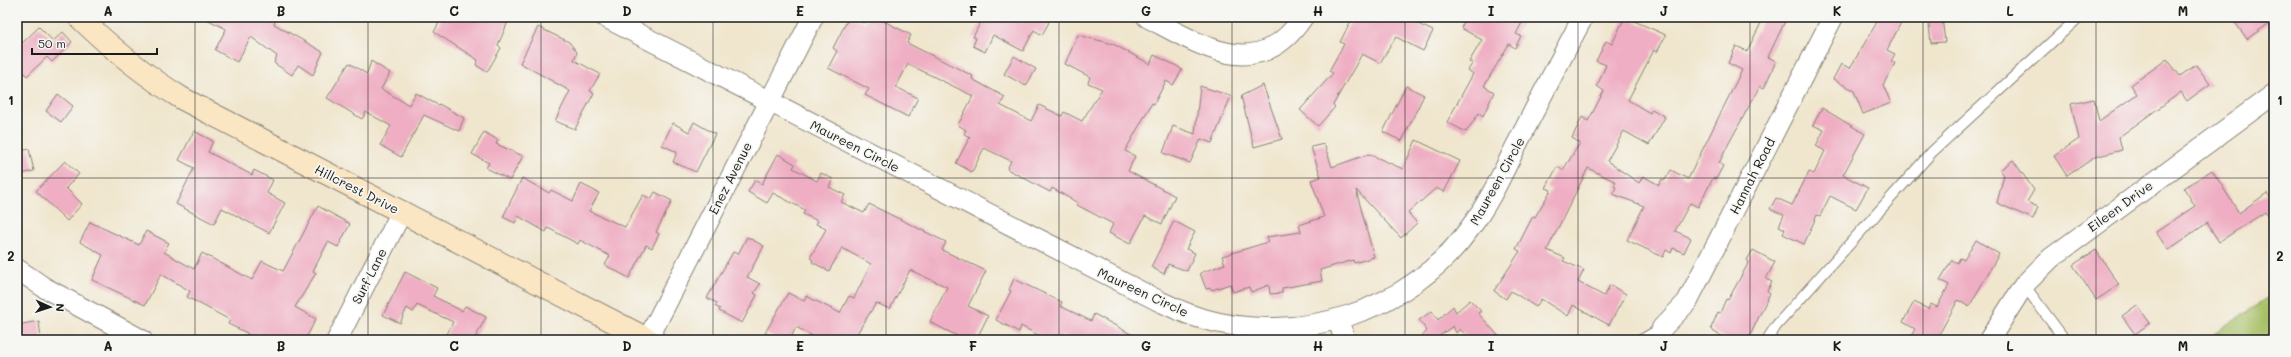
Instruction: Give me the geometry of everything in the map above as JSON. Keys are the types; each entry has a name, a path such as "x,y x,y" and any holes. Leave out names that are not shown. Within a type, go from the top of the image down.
{"street":[{"name":"Hillcrest Drive","path":"79,17 154,81 183,99 648,340"},
{"name":"Maureen Circle","path":"605,17 1052,248 1179,310 1218,322 1265,328 1306,326 1338,320 1390,298 1409,286 1442,260 1470,228 1496,185 1583,17"},
{"name":"Enez Avenue","path":"648,340 813,17"},
{"path":"1147,17 1197,43 1216,51 1234,55 1248,55 1265,50 1283,41 1303,17"},
{"name":"Hannah Road","path":"1662,328 1687,302 1833,17"},
{"name":"Eileen Drive","path":"1989,340 2024,285 2061,249 2274,94"},
{"name":"Surf Lane","path":"336,340 402,212"},
{"path":"17,269 45,288 142,340"},
{"path":"1338,320 1345,340"}],"lane":[{"path":"1767,340 1776,326 1932,152 2079,17"},
{"path":"2024,285 2065,340"},
{"path":"1641,340 1662,328"}],"green space":[{"path":"2274,294 2274,340 2205,340"}],"building":[{"path":"203,17 277,17 274,24 323,52 313,75 298,65 292,75 274,63 277,56 251,37 237,62 215,50 226,29"},
{"path":"442,17 510,17 498,45 501,48 487,72 476,65 478,60 434,32"},
{"path":"849,17 865,23 868,17 876,17 911,35 907,43 973,76 972,79 1005,97 1000,105 1031,121 1039,105 1062,116 1064,112 1082,121 1102,89 1088,83 1090,77 1065,64 1078,35 1113,44 1150,64 1154,55 1177,66 1182,70 1173,85 1166,81 1154,104 1152,103 1125,151 1135,156 1128,171 1175,196 1162,224 1145,216 1130,244 1109,233 1113,224 1077,205 1078,203 1052,188 1050,192 1007,169 1011,161 984,148 972,172 956,163 970,137 964,134 966,130 958,125 973,96 908,64 896,87 918,98 908,117 865,95 869,89 828,68 837,51 833,48"},
{"path":"983,17 1040,17 1049,22 1042,35 1034,30 1023,51 993,35 985,52 973,46 976,38 973,37"},
{"path":"1353,17 1420,17 1416,23 1433,31 1423,51 1396,37 1380,63 1362,54 1333,105 1335,107 1318,126 1300,110 1333,73 1329,71 1344,44 1340,42"},
{"path":"1466,17 1525,17 1516,34 1521,36 1515,48 1509,44 1484,86 1494,92 1483,116 1479,113 1466,132 1447,122 1473,74 1468,70 1473,63 1469,62 1482,40 1461,28"},
{"path":"1625,17 1666,35 1657,52 1654,50 1628,100 1650,113 1652,109 1665,117 1649,145 1624,131 1607,161 1639,183 1643,176 1659,185 1662,179 1665,180 1671,170 1688,179 1742,70 1728,63 1736,46 1747,51 1764,17 1787,17 1768,57 1776,61 1764,88 1760,86 1729,143 1719,163 1723,166 1716,179 1713,178 1698,207 1690,203 1675,231 1691,238 1684,253 1673,248 1671,253 1666,250 1663,257 1627,240 1644,206 1613,194 1616,187 1614,186 1616,182 1588,168 1547,250 1565,258 1563,261 1584,270 1578,282 1604,296 1610,285 1626,294 1609,325 1573,305 1568,316 1541,299 1536,307 1511,291 1506,299 1494,291 1520,251 1516,249 1533,216 1535,217 1551,190 1546,188 1557,167 1563,170 1580,143 1572,138 1582,117 1588,121 1604,91 1597,86 1606,65 1596,61 1606,41 1612,44"},
{"path":"1880,17 1904,17 1887,50 1895,54 1891,61 1895,63 1883,85 1891,103 1863,114 1854,91 1833,79 1841,64 1850,68"},
{"path":"1928,17 1942,17 1945,42 1931,43"},
{"path":"2231,17 2274,17 2274,20 2247,39"},
{"path":"39,27 53,41 63,32 72,42 52,62 47,57 27,76 17,66 17,48"},
{"path":"538,27 569,42 577,52 574,60 600,74 590,91 594,93 575,129 555,121 570,91 520,63"},
{"path":"1014,56 1036,69 1026,86 1004,74"},
{"path":"2167,59 2180,76 2196,65 2210,84 2187,101 2181,92 2119,137 2122,150 2095,157 2067,176 2054,156 2079,139 2071,104 2094,99 2099,121 2137,94 2131,85"},
{"path":"371,61 390,73 381,89 409,105 416,93 438,105 439,104 464,118 459,131 424,115 401,157 380,145 391,126 366,112 362,119 327,98 349,63 367,74"},
{"path":"1263,85 1282,139 1254,147 1241,96"},
{"path":"1200,86 1231,96 1212,143 1201,139 1190,163 1163,153 1173,126 1195,134"},
{"path":"1406,86 1424,95 1402,141 1383,132"},
{"path":"58,94 73,106 61,122 46,111"},
{"path":"1822,108 1865,134 1843,175 1868,188 1856,209 1830,196 1820,216 1817,215 1804,244 1783,234 1785,229 1779,226 1784,215 1770,209 1776,198 1792,205 1809,172 1814,174 1825,151 1816,146 1824,130 1813,125"},
{"path":"694,122 715,134 696,172 673,162 677,152 662,145 673,123 689,132"},
{"path":"194,131 213,141 208,152 252,175 254,170 273,180 267,193 285,203 269,233 222,208 214,224 176,204 194,168 179,160"},
{"path":"484,132 498,140 496,144 523,156 510,180 486,168 489,163 472,154"},
{"path":"1416,140 1460,161 1444,192 1436,188 1408,213 1417,223 1401,238 1356,190 1374,257 1354,263 1353,260 1320,270 1322,281 1282,288 1282,293 1270,294 1269,285 1251,292 1249,287 1233,292 1230,284 1212,290 1211,288 1206,289 1200,273 1225,264 1222,256 1268,242 1267,237 1301,232 1299,225 1324,217 1311,180 1321,177 1311,147 1324,144 1332,167 1369,154 1403,169"},
{"path":"29,149 34,171 17,175 17,152"},
{"path":"778,154 795,164 793,168 817,181 821,173 833,179 829,187 845,195 841,202 864,213 869,204 946,242 942,250 986,271 968,306 988,316 976,340 965,340 930,322 947,287 910,270 890,309 876,303 853,340 820,340 796,327 790,340 779,340 765,333 788,293 804,301 806,296 840,313 849,296 854,298 871,264 842,248 829,271 812,262 813,260 810,258 826,229 816,224 818,221 803,214 805,210 773,193 767,203 748,192 755,180 762,184"},
{"path":"2013,160 2034,190 2027,202 2038,207 2033,219 1997,203 2004,175 2000,170"},
{"path":"65,161 79,174 66,188 82,204 67,221 36,191"},
{"path":"2212,170 2239,213 2267,193 2274,203 2274,225 2265,212 2219,242 2207,223 2168,250 2156,232 2195,206 2184,188"},
{"path":"522,178 549,193 551,190 573,201 581,184 599,193 589,211 625,227 643,195 651,199 655,192 672,201 656,232 659,234 652,248 646,245 629,278 605,265 610,256 580,240 578,244 548,228 546,232 518,216 515,223 503,217"},
{"path":"318,206 350,224 338,247 328,242 313,271 316,273 295,307 316,319 305,340 291,340 287,338 283,340 250,340 247,333 228,324 230,320 187,297 190,291 161,274 145,305 92,280 103,255 80,242 90,222 139,245 146,231 169,243 164,252 194,269 202,253 252,280 262,261 283,271"},
{"path":"1174,221 1195,232 1186,249 1195,253 1187,271 1168,264 1164,274 1151,267"},
{"path":"747,237 764,246 747,277 760,284 754,293 757,295 742,323 719,311 720,309 715,306 717,303 707,298 733,252 738,254"},
{"path":"1976,240 1999,254 1969,307 1958,300 1936,340 1909,340 1915,329 1903,322 1914,302 1928,309 1931,304 1937,307 1949,285 1940,280 1952,260 1957,263 1960,258 1964,260"},
{"path":"1753,250 1775,262 1766,279 1772,282 1767,291 1770,293 1748,340 1729,340 1714,332 1711,328 1718,312 1720,313 1726,299 1728,300 1749,262 1747,260"},
{"path":"2096,250 2119,285 2096,300 2073,265"},
{"path":"405,272 437,288 433,296 462,311 465,306 486,317 474,340 444,340 453,322 417,305 413,312 407,308 400,323 383,315"},
{"path":"1014,279 1062,302 1060,306 1091,321 1094,314 1142,340 1072,340 1062,335 1059,340 1048,340 1021,326 1019,332 996,320 1011,291 1009,290"},
{"path":"1470,300 1481,311 1478,313 1502,340 1471,340 1460,329 1456,333 1453,326 1434,340 1419,340 1427,331 1419,320 1432,311 1438,320 1453,306 1456,312"},
{"path":"2137,305 2150,323 2135,334 2122,316"},
{"path":"39,321 41,340 17,340 17,325"}]}
